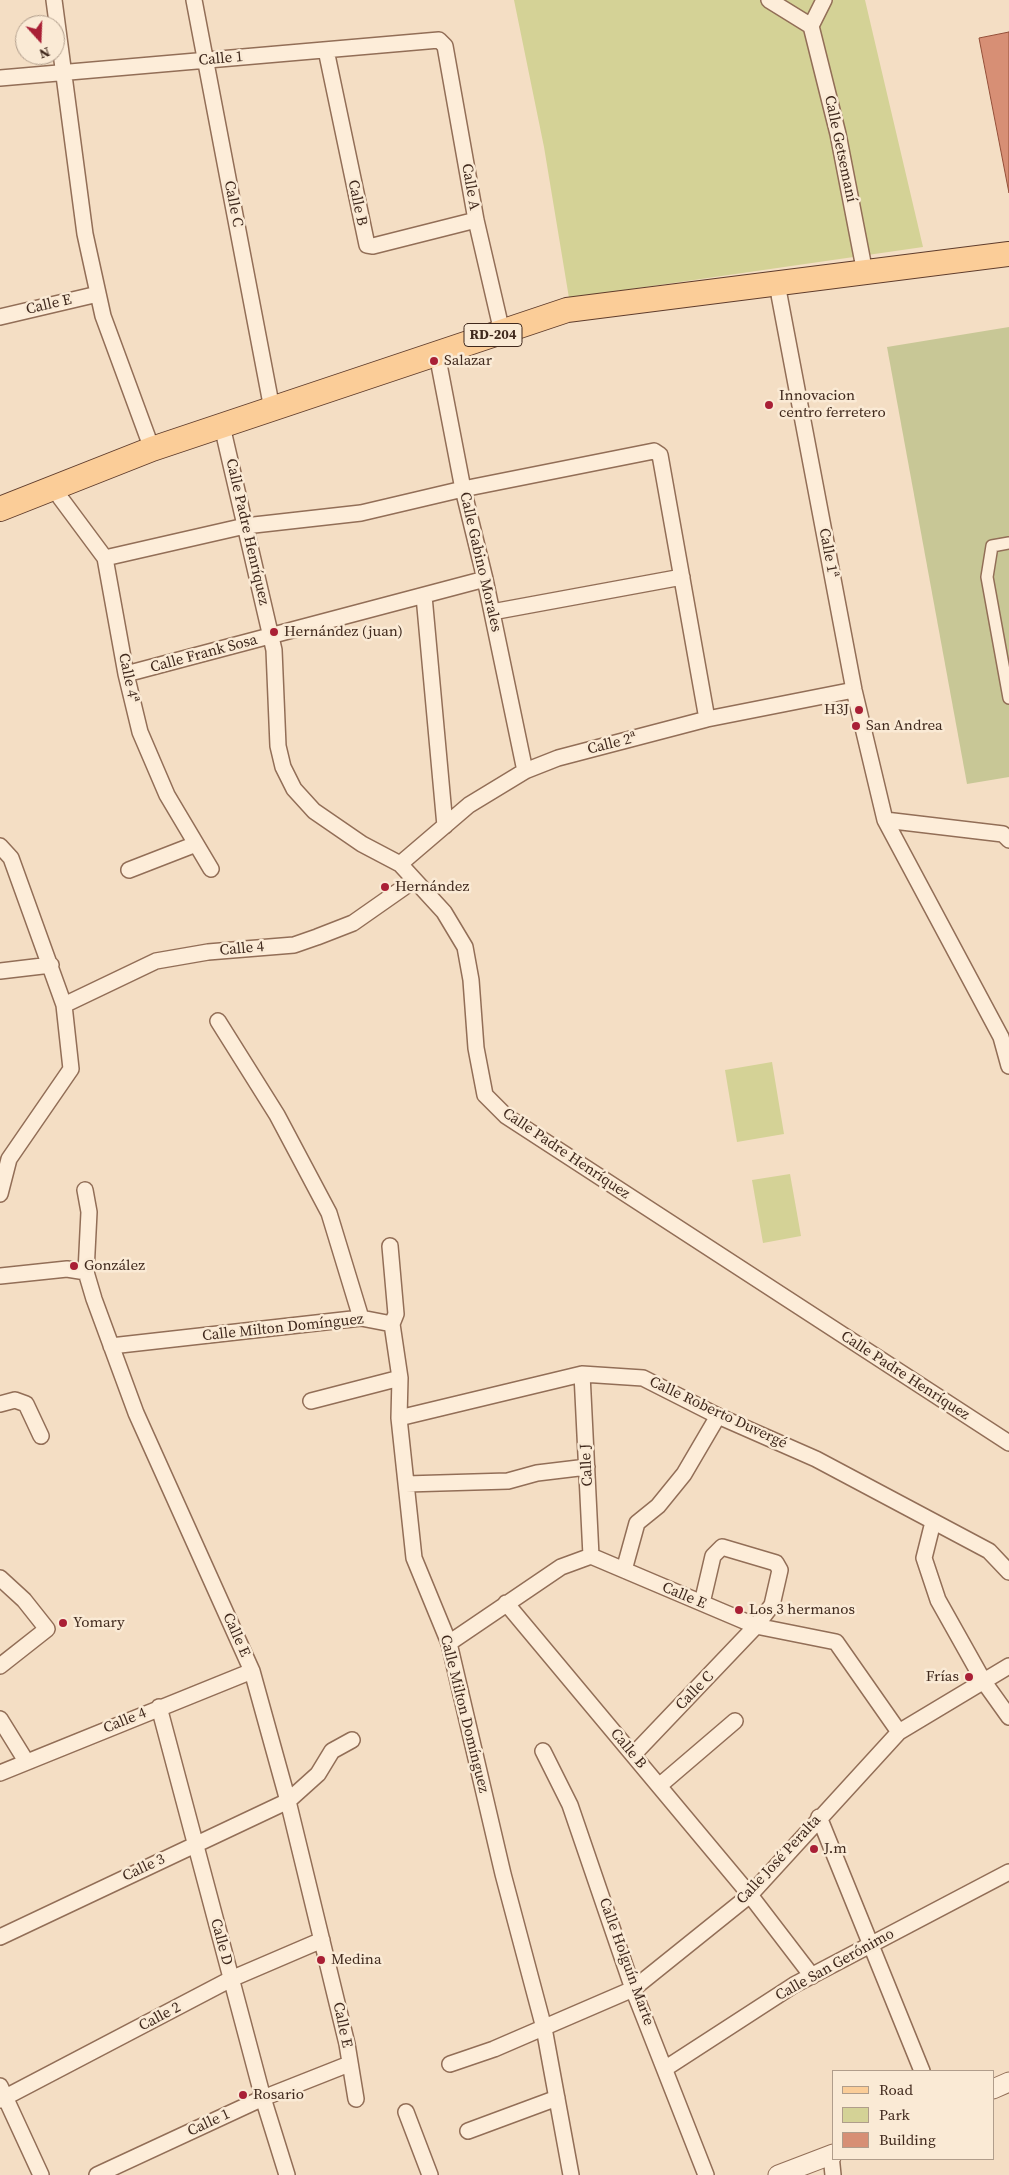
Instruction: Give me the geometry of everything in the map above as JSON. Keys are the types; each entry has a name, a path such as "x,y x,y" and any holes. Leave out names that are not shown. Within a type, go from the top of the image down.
{"main road":[{"name":"RD-204","path":"0,509 152,449 567,310 1009,254"}],"street":[{"path":"54,0 85,234 98,294 103,316 152,449"},
{"name":"Calle C","path":"194,0 272,409"},
{"path":"769,0 812,26 824,0"},
{"name":"Calle Getsemaní","path":"812,26 838,134 865,273"},
{"name":"Calle 1","path":"0,78 439,40 442,42"},
{"name":"Calle A","path":"442,42 445,46 476,220 502,332"},
{"name":"Calle B","path":"326,50 367,245 373,246 476,220"},
{"name":"Calle 1ª","path":"777,284 854,690 885,820 1005,1038 1009,1066"},
{"name":"Calle E","path":"0,317 98,294"},
{"name":"Calle Gabino Morales","path":"437,354 463,489 485,579 525,771"},
{"name":"Calle Padre Henríquez","path":"222,426 274,650 278,746 283,767 294,789 314,811 362,844 400,864 444,912 465,947 471,980 476,1048 485,1095 506,1116 1009,1443"},
{"path":"105,558 245,526 361,513 463,489 654,451 658,452 707,720"},
{"name":"Calle 4ª","path":"53,488 105,558 126,674 140,732 167,796 212,869"},
{"path":"1009,543 992,546 987,577 1009,698"},
{"path":"492,612 682,577"},
{"name":"Calle Frank Sosa","path":"126,674 485,579"},
{"path":"424,596 445,826"},
{"name":"Calle 2ª","path":"400,864 469,805 525,771 558,758 707,720 854,690"},
{"path":"885,820 1007,835"},
{"path":"129,870 196,844"},
{"path":"0,846 11,858 64,1005 71,1069 9,1159 0,1194"},
{"name":"Calle 4","path":"64,1005 156,961 208,952 294,945 317,937 353,923 414,881"},
{"path":"0,971 51,966"},
{"path":"218,1021 277,1115 329,1213 361,1318"},
{"path":"0,1276 67,1269 86,1272 89,1212 85,1190"},
{"path":"390,1246 396,1314 392,1324"},
{"name":"Calle E","path":"86,1272 136,1413 252,1671 288,1801 322,1940 347,2044 356,2099"},
{"name":"Calle Milton Domínguez","path":"111,1346 361,1318 392,1324 400,1378 399,1418 414,1558 449,1643 503,1874 544,2028 571,2175"},
{"name":"Calle Roberto Duvergé","path":"399,1418 582,1374 643,1378 718,1416 816,1459 988,1551 1009,1572"},
{"name":"Calle J","path":"582,1374 591,1556"},
{"path":"311,1401 400,1378"},
{"path":"0,1404 16,1400 26,1404 41,1436"},
{"path":"624,1570 637,1522 658,1506 684,1474 718,1416"},
{"path":"406,1484 508,1481 537,1473 587,1467"},
{"path":"933,1522 924,1558 938,1600 984,1682 1009,1717"},
{"name":"Calle C","path":"633,1755 756,1626 772,1605 780,1570 776,1563 722,1547 716,1550 702,1603"},
{"path":"449,1643 560,1567 591,1556"},
{"name":"Calle E","path":"591,1556 756,1626 836,1642 899,1732"},
{"path":"0,1578 24,1600 47,1629 0,1666"},
{"name":"Calle B","path":"506,1603 750,1896 812,1976"},
{"name":"Calle José Peralta","path":"450,2064 494,2050 633,1989 750,1896 819,1817 899,1732 1009,1666"},
{"name":"Calle 4","path":"0,1773 159,1707 252,1671"},
{"name":"Calle D","path":"159,1707 230,1979 263,2098 287,2175"},
{"path":"0,1719 26,1761"},
{"path":"659,1786 735,1721"},
{"name":"Calle 3","path":"0,1937 288,1801 318,1774 332,1751 352,1740"},
{"name":"Calle Holguín Marte","path":"543,1751 570,1804 633,1989 666,2068 706,2175"},
{"path":"819,1817 869,1946 922,2070"},
{"name":"Calle San Gerónimo","path":"666,2068 812,1976 1009,1872"},
{"name":"Calle 2","path":"2,2094 230,1979 322,1940"},
{"name":"Calle 1","path":"98,2175 263,2098 349,2064"},
{"path":"994,2089 1009,2082"},
{"path":"2,2094 41,2175"},
{"path":"468,2131 557,2098"},
{"path":"406,2112 430,2175"},
{"path":"778,2175 832,2155"},
{"path":"832,2160 833,2175"}],"green space":[{"path":"514,0 865,0 923,247 569,298 544,147"},
{"path":"772,1062 784,1134 737,1142 725,1070"},
{"path":"790,1174 801,1236 763,1243 752,1180"}],"shaded area":[{"path":"1009,327 1009,777 967,784 887,347"}],"building":[{"path":"1009,32 1009,193 979,38"}],"place":[{"name":"Salazar","path":"434,361"},
{"name":"Innovacion centro ferretero","path":"769,405"},
{"name":"Hernández (juan)","path":"274,632"},
{"name":"H3J","path":"859,710"},
{"name":"San Andrea","path":"856,726"},
{"name":"Hernández","path":"385,887"},
{"name":"González","path":"74,1266"},
{"name":"Los 3 hermanos","path":"739,1610"},
{"name":"Yomary","path":"63,1623"},
{"name":"Frías","path":"969,1677"},
{"name":"J.m","path":"814,1849"},
{"name":"Medina","path":"321,1960"},
{"name":"Rosario","path":"243,2095"}]}
